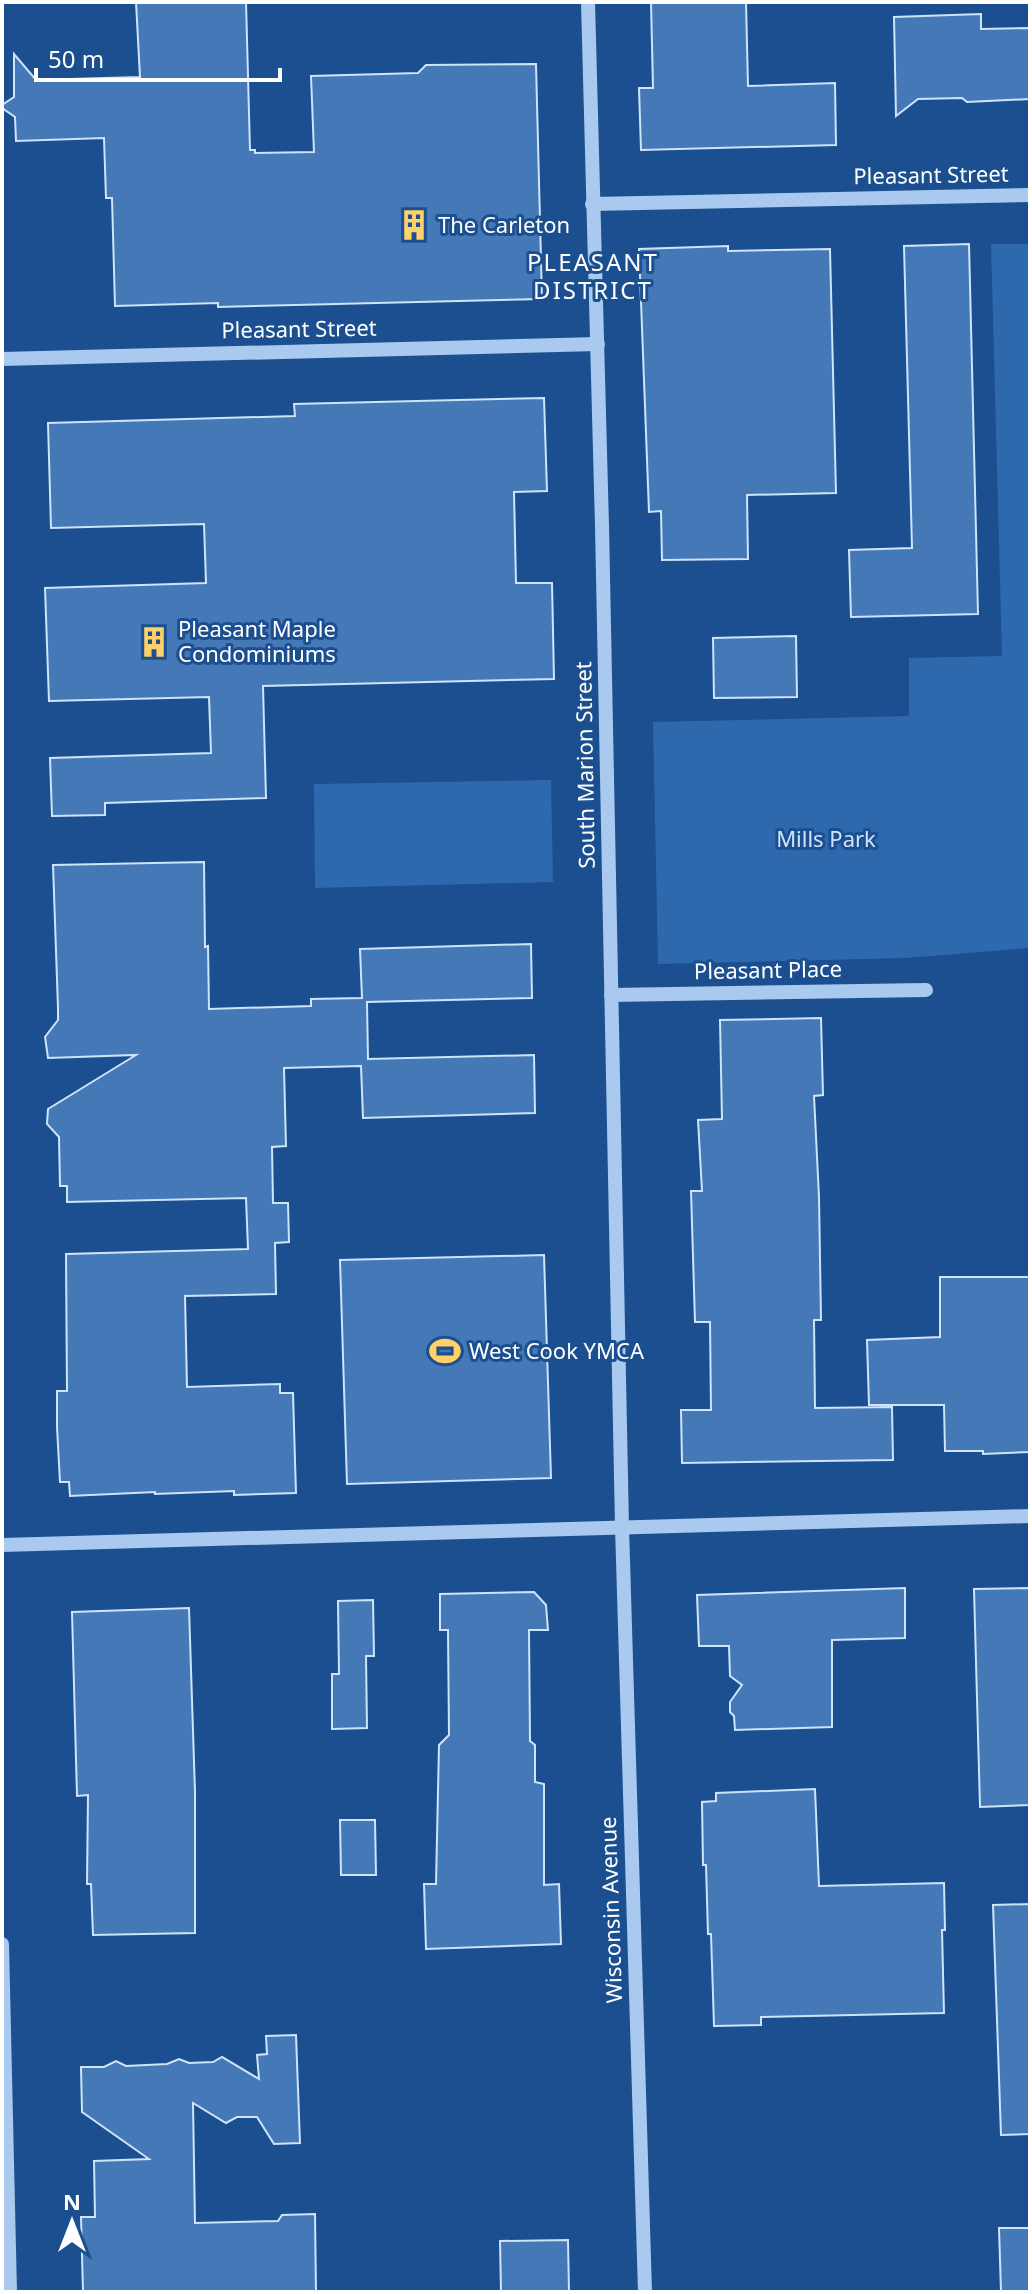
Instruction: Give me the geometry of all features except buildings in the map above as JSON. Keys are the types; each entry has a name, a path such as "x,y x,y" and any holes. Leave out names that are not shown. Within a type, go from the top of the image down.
{"street":[{"name":"South Marion Street","path":"588,2 622,1527"},
{"name":"Pleasant Street","path":"592,204 1030,195"},
{"name":"Pleasant Street","path":"2,359 598,344"},
{"name":"Pleasant Place","path":"611,995 926,990"},
{"path":"2,1545 1030,1516"},
{"name":"Wisconsin Avenue","path":"622,1527 645,2292"},
{"path":"2,1944 10,2292"}],"green space":[{"name":"Mills Park","path":"991,244 1030,244 1030,948 905,958 658,964 653,722 909,716 909,658 1002,656"},
{"path":"551,780 553,882 315,888 314,784"}],"place":[{"name":"The Carleton","path":"414,225"},
{"name":"Pleasant Maple Condominiums","path":"154,642"},
{"name":"West Cook YMCA","path":"445,1351"}],"district":[{"name":"PLEASANT DISTRICT","path":"593,277"}]}
